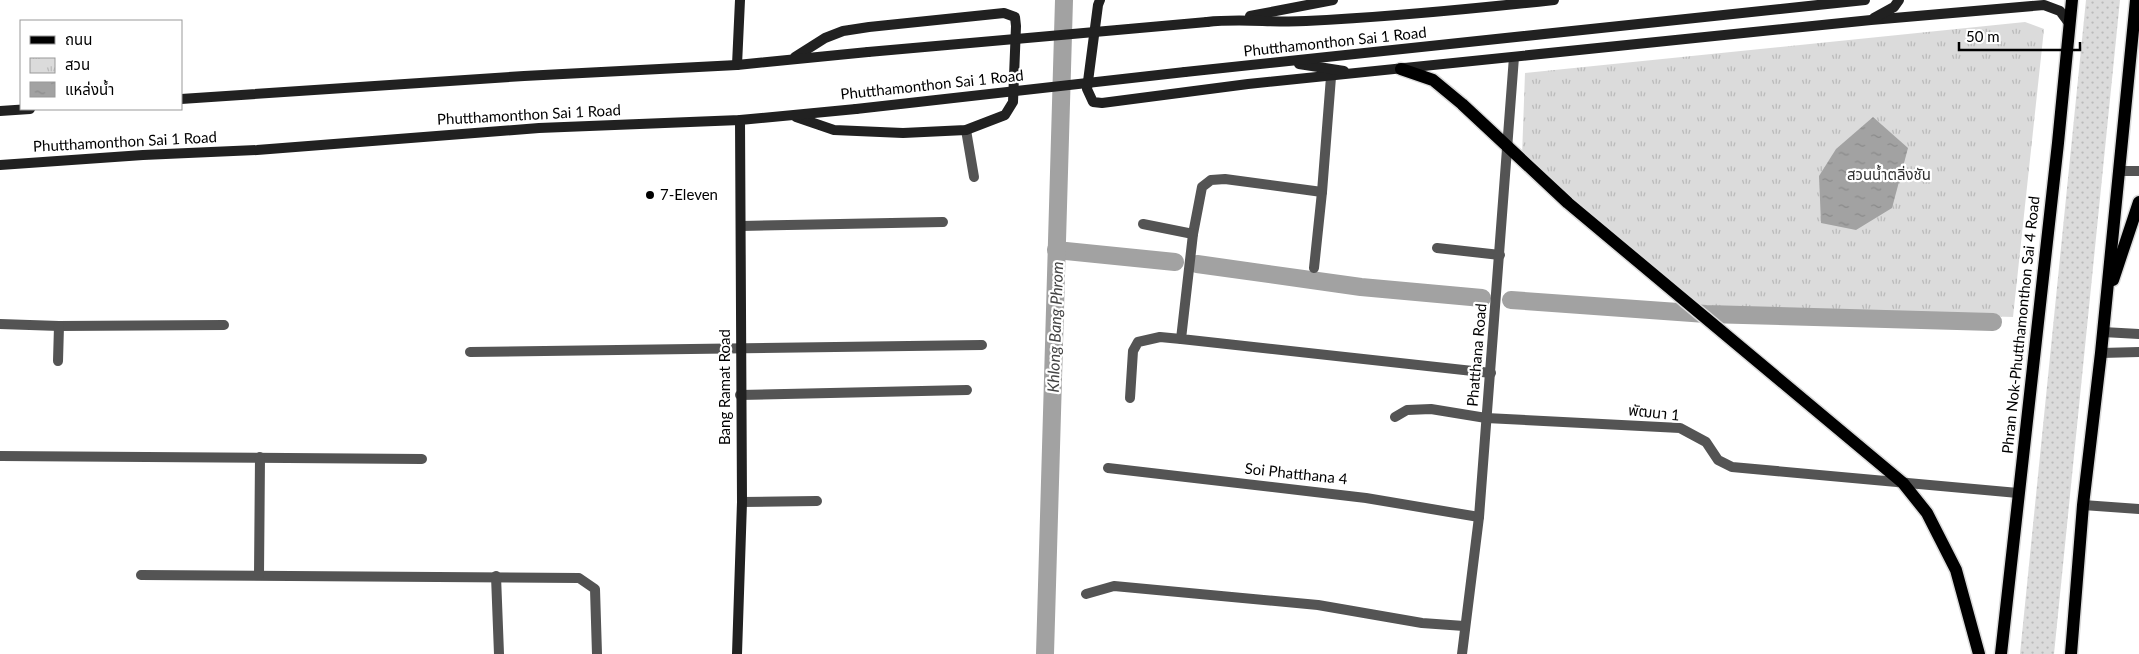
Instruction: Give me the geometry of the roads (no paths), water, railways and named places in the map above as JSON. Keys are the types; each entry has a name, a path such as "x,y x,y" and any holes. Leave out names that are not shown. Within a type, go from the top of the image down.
{"main road":[{"path":"737,65 740,0"},
{"path":"1100,0 1087,89 1093,102 1102,103 1248,84 1331,77 1871,20 2044,5 2060,11 2070,23"},
{"path":"1232,20 1333,0"},
{"name":"Phutthamonthon Sai 1 Road","path":"182,99 524,76 737,65 792,58 1232,20 1303,22 1423,14 1554,0"},
{"name":"Phutthamonthon Sai 1 Road","path":"0,165 143,155 257,150 539,128 740,120 1865,0"},
{"path":"1871,20 1894,7 1899,0"},
{"name":"Phran Nok-Phutthamonthon Sai 4 Road","path":"2001,654 2058,143 2072,0"},
{"path":"2071,654 2083,504 2101,353 2137,3"},
{"path":"792,58 825,38 869,27 1004,14 1015,16 1013,102 1005,115 966,130 860,132 834,130 792,115"},
{"path":"1285,62 1360,74"},
{"path":"1402,69 1433,80 1462,104 1568,203 1902,483 1927,513 1956,570 1979,654"},
{"path":"0,111 20,110"},
{"name":"Bang Ramat Road","path":"737,654 742,502 740,120"},
{"path":"2106,303 2139,202"}],"street":[{"name":"Phatthana Road","path":"1462,654 1479,517 1514,57"},
{"path":"1314,268 1331,77"},
{"path":"966,130 974,177"},
{"path":"2119,171 2139,171"},
{"path":"1182,339 1192,234 1202,187 1211,180 1225,179 1322,192"},
{"path":"741,226 943,222"},
{"path":"1143,224 1192,234"},
{"path":"1437,248 1500,255"},
{"path":"0,324 59,326 224,325"},
{"path":"58,362 59,326"},
{"path":"2102,332 2139,334"},
{"path":"1130,398 1133,351 1138,342 1160,337 1491,373"},
{"path":"470,352 982,345"},
{"path":"2101,353 2139,352"},
{"path":"740,395 967,390"},
{"name":"พัฒนา 1","path":"1395,417 1407,410 1431,409 1486,418 1680,428 1706,442 1718,460 1732,467 2018,493"},
{"path":"0,456 422,459"},
{"path":"259,575 260,457"},
{"name":"Soi Phatthana 4","path":"1108,468 1366,498 1479,517"},
{"path":"742,502 817,501"},
{"path":"2083,504 2139,509"},
{"path":"141,575 579,578 588,582 595,589 597,654"},
{"path":"496,576 499,654"},
{"path":"1086,594 1114,586 1318,605 1422,623 1464,626"}],"water":[{"path":"1873,117 1908,148 1892,208 1856,230 1821,223 1819,176 1836,149"}],"waterway":[{"name":"Khlong Bang Phrom","path":"1045,654 1064,0"},
{"path":"1056,250 1175,262"},
{"path":"1197,264 1361,287 1482,298"},
{"path":"1511,300 1706,314 1993,322"}],"place":[{"name":"7-Eleven","path":"650,195"}],"park label":[{"name":"สวนน้ำตลิ่งชัน","path":"1889,175"}]}
